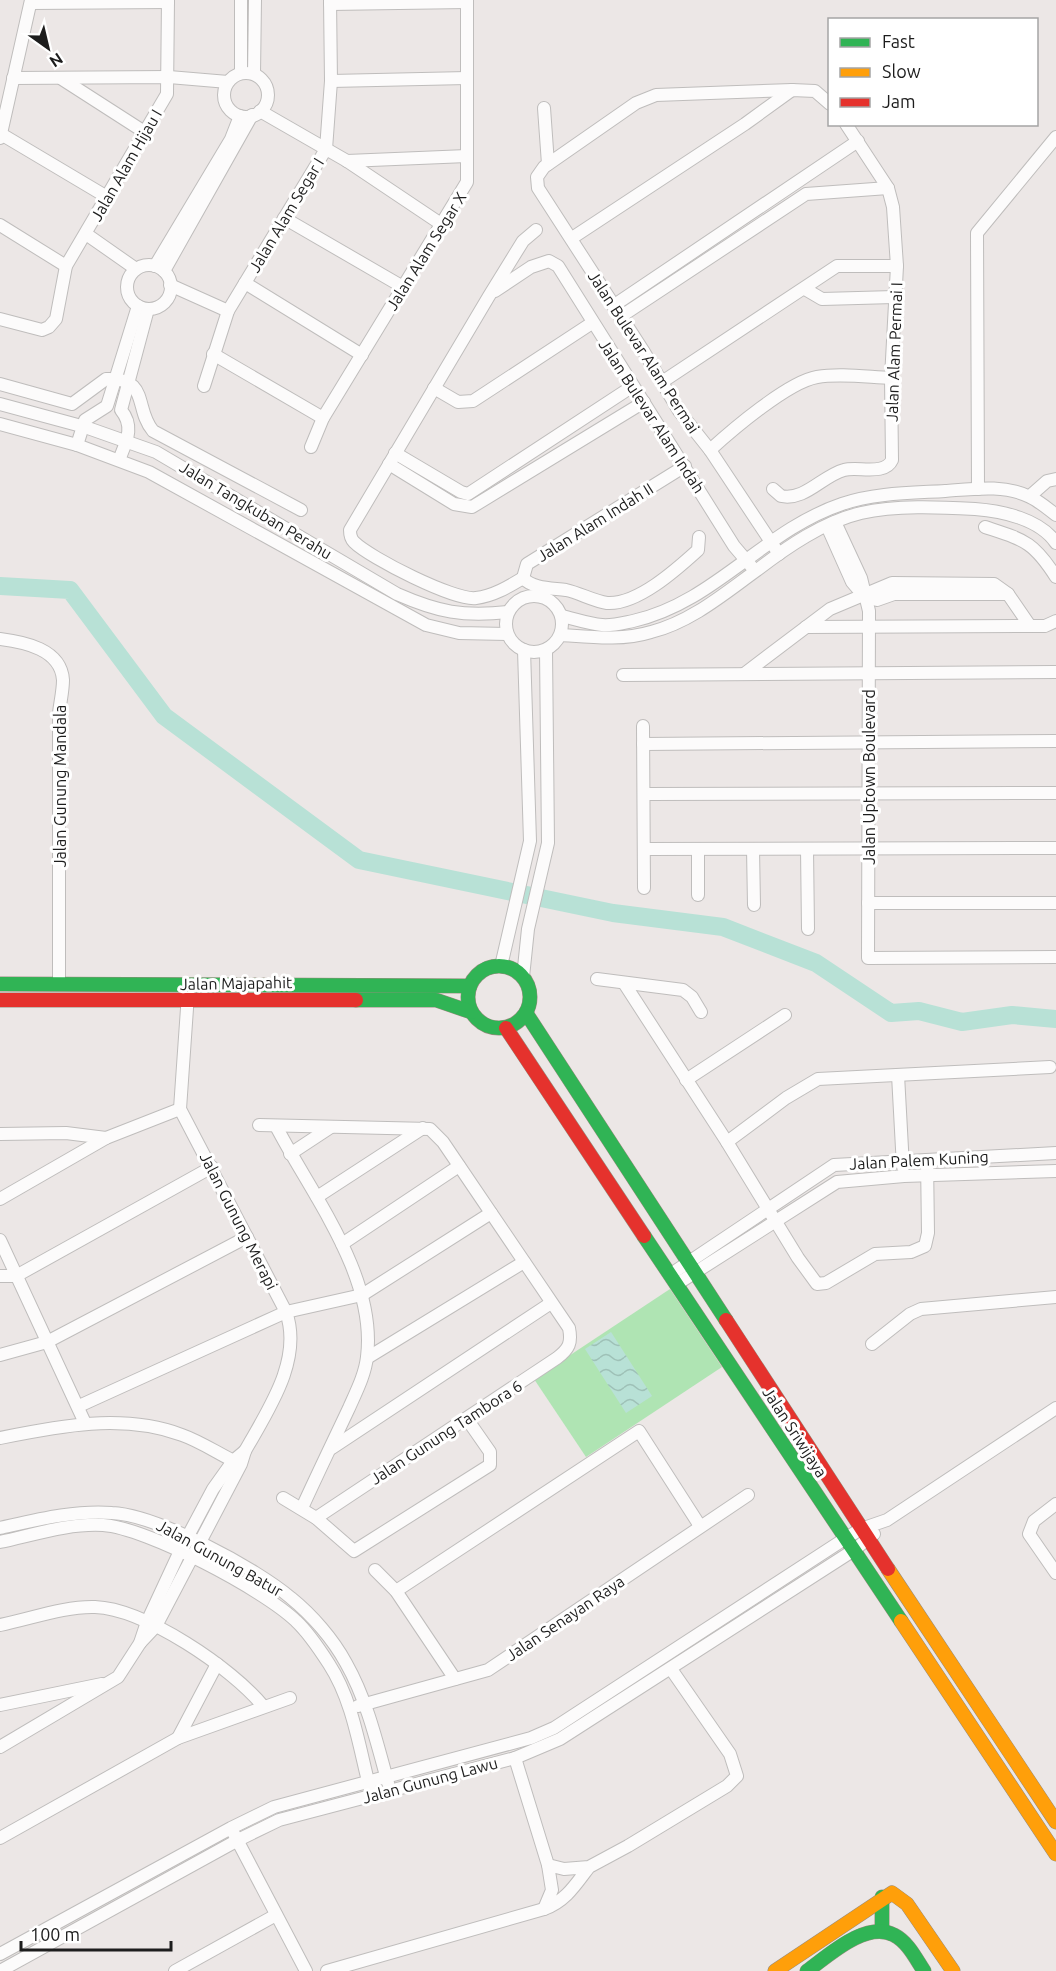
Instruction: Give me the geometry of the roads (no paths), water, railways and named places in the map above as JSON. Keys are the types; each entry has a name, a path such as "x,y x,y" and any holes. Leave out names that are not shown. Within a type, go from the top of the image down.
{"street":[{"path":"241,0 241,73"},
{"path":"254,74 255,0"},
{"path":"107,197 0,136 31,1 168,1"},
{"name":"Jalan Alam Hijau I","path":"0,320 42,330 53,323 66,266 168,94 168,1"},
{"path":"330,2 467,1"},
{"name":"Jalan Alam Segar X","path":"310,447 323,418 464,190 468,175 467,1"},
{"name":"Jalan Alam Segar I","path":"204,386 228,311 326,149 331,81 330,2"},
{"path":"13,78 169,77 228,82 241,73 254,74 262,79 268,95 231,139 159,269"},
{"path":"331,81 467,78"},
{"path":"62,79 146,133"},
{"path":"228,82 224,98 227,106 251,114 346,160 441,225"},
{"path":"572,238 746,124 792,90"},
{"path":"544,108 548,164 647,98 792,90 815,91 828,102"},
{"name":"Jalan Alam Permai I","path":"773,489 781,496 795,496 847,469 879,469 890,465 891,378 897,266 893,207 888,188 847,126"},
{"path":"978,489 977,232 1056,137"},
{"path":"613,306 858,141"},
{"path":"346,160 467,156"},
{"name":"Jalan Bulevar Alam Permai","path":"548,164 537,177 538,188 572,238 679,411 710,450 779,554"},
{"path":"802,178 806,194"},
{"path":"620,317 806,194 888,188"},
{"path":"284,218 403,287"},
{"path":"0,225 66,266"},
{"path":"392,459 489,296 524,241 536,230"},
{"path":"86,234 136,269 159,269"},
{"name":"Jalan Bulevar Alam Indah","path":"489,296 524,271 549,261 558,266 592,323 745,560 757,570"},
{"path":"662,382 805,289 822,273 837,266 897,266"},
{"path":"136,269 129,277 127,288 130,298 143,308"},
{"path":"159,269 170,285 228,311"},
{"path":"245,283 362,355"},
{"path":"143,308 164,302 170,285"},
{"path":"805,289 822,299 894,297"},
{"path":"76,445 82,427 90,415 106,406 143,308"},
{"path":"121,410 129,382 143,308"},
{"path":"434,388 458,402 473,401 592,323"},
{"path":"213,354 323,418"},
{"path":"710,450 746,420 806,380 826,376 891,378"},
{"path":"0,384 72,404 100,381 116,378 129,382 141,395 143,411 153,431 301,510"},
{"path":"392,459 468,494 633,387"},
{"path":"392,459 454,504 466,508 478,505 644,402"},
{"name":"Jalan Tangkuban Perahu","path":"0,404 82,427 156,452 397,594 429,608 465,614 508,612"},
{"path":"106,406 121,410 129,424 126,442 118,460"},
{"name":"Jalan Tangkuban Perahu","path":"0,424 76,445 149,472 426,625 459,633 507,634"},
{"name":"Jalan Alam Indah II","path":"392,459 350,530 351,538 355,543 407,574 445,592 474,599 504,589 523,578 527,564 685,466"},
{"path":"1030,496 1047,481 1056,479"},
{"path":"562,616 603,625 645,618 711,588 771,541 818,514 850,501 868,497 978,489 1030,496 1056,515"},
{"path":"466,508 468,494"},
{"path":"561,635 620,638 652,632 719,598 779,554 831,524 861,513 891,509 987,510 1017,517 1049,534 1056,543"},
{"path":"831,524 852,582 864,597"},
{"path":"985,526 1028,542 1043,556 1056,577"},
{"path":"523,578 528,584 576,592 604,603 626,602 687,561 698,550 699,537"},
{"path":"744,674 830,609 892,584 994,584 1008,594 1030,626"},
{"path":"537,595 553,602 562,616 561,635 546,650 524,650 517,647 507,634 508,612 520,599 537,595"},
{"name":"Jalan Uptown Boulevard","path":"864,597 869,611 868,958 1056,957"},
{"path":"806,627 1045,626 1056,621"},
{"name":"Jalan Gunung Mandala","path":"0,639 36,647 54,660 63,679 59,713 59,979"},
{"path":"501,966 530,841 524,650"},
{"path":"523,977 501,966 479,973 470,986 468,999 471,1012 482,1024 506,1028 521,1020 526,1013 530,994 523,977 528,928 548,843 546,650"},
{"path":"623,675 1056,672"},
{"path":"643,726 644,888"},
{"path":"643,744 1056,741"},
{"path":"644,794 1056,793"},
{"path":"644,849 1056,848"},
{"path":"698,849 698,895"},
{"path":"753,849 754,905"},
{"path":"807,849 807,929"},
{"path":"868,903 1056,903"},
{"path":"597,978 624,984 683,990 692,997 700,1012"},
{"name":"Jalan Majapahit","path":"0,984 59,979 189,984 470,986"},
{"path":"0,1199 106,1138 180,1109 189,984"},
{"path":"624,984 815,1281 821,1284 826,1283 875,1254 923,1249 928,1241 927,1160"},
{"name":"Jalan Majapahit","path":"0,999 436,1000 471,1012"},
{"name":"Jalan Sriwijaya","path":"526,1013 865,1535 1056,1822"},
{"path":"686,1080 785,1015"},
{"name":"Jalan Sriwijaya","path":"506,1028 674,1279 844,1548 1056,1854"},
{"path":"727,1142 786,1098 818,1079 1050,1067"},
{"path":"898,1075 904,1176"},
{"name":"Jalan Gunung Merapi","path":"151,1624 187,1537 245,1451 286,1370 292,1336 286,1312 180,1109"},
{"path":"259,1125 423,1128 435,1133 551,1303 331,1449"},
{"path":"276,1126 342,1244 362,1295 367,1326 368,1358 360,1385 302,1508"},
{"path":"290,1154 330,1127"},
{"path":"317,1197 423,1128"},
{"path":"0,1134 66,1133 106,1138"},
{"name":"Jalan Palem Kuning","path":"704,1259 767,1208 834,1165 1056,1153"},
{"path":"342,1244 459,1166"},
{"path":"0,1276 16,1276 212,1167"},
{"name":"Jalan Palem Kuning","path":"704,1259 776,1221 837,1182 904,1176 1056,1171"},
{"path":"79,1406 286,1312 362,1295 490,1213"},
{"path":"0,1355 47,1342 247,1237"},
{"path":"0,1240 85,1423"},
{"path":"674,1279 704,1259"},
{"path":"368,1358 524,1262"},
{"path":"872,1344 910,1314 921,1310 1056,1297"},
{"name":"Jalan Gunung Tambora 6","path":"316,1518 568,1350 572,1341 569,1328 551,1303"},
{"path":"844,1548 1056,1408"},
{"path":"283,1498 316,1518 354,1551 490,1465 490,1452 467,1419"},
{"path":"0,1438 85,1423 150,1427 182,1434 237,1463"},
{"path":"396,1591 639,1431 700,1526"},
{"name":"Jalan Gunung Merapi","path":"151,1624 201,1544 237,1463"},
{"name":"Jalan Senayan Raya","path":"350,1710 364,1704 488,1670 748,1495"},
{"path":"1056,1504 1034,1521 1029,1534 1056,1573"},
{"name":"Jalan Gunung Batur","path":"0,1542 90,1512 114,1513 145,1519 187,1537 290,1596 323,1632 346,1664 364,1704 391,1791"},
{"name":"Jalan Gunung Batur","path":"0,1528 52,1524 101,1525 148,1535 282,1609 297,1621 330,1665 350,1710 372,1796"},
{"name":"Jalan Gunung Lawu","path":"0,1971 238,1840 279,1820 515,1758 560,1740 671,1669 844,1548"},
{"name":"Jalan Gunung Lawu","path":"0,1954 231,1828 274,1807 531,1738 554,1728 844,1548"},
{"path":"375,1570 396,1591 455,1679"},
{"path":"0,1625 87,1607 109,1609 151,1624 217,1664 239,1679 263,1706"},
{"path":"0,1747 111,1682 123,1671 151,1624"},
{"path":"312,1640 323,1632"},
{"path":"178,1738 217,1664"},
{"path":"327,1971 557,1904 589,1867 708,1798 737,1776 730,1754 671,1669"},
{"path":"0,1705 111,1682"},
{"path":"0,1838 178,1738 290,1698"},
{"path":"515,1758 548,1865 552,1890 544,1909"},
{"path":"231,1828 306,1971"},
{"path":"548,1865 564,1869 589,1867"},
{"path":"775,1971 882,1897 892,1893 904,1900 953,1971"},
{"path":"882,1897 882,1931"},
{"path":"175,1971 276,1915"},
{"path":"807,1971 867,1933 882,1931 898,1938 924,1971"}],"water":[{"path":"611,1332 652,1396 626,1413 585,1349"}],"waterway":[{"path":"0,586 70,590 164,716 359,860 613,913 723,927 816,963 891,1013 919,1011 962,1022 1012,1015 1056,1019"}]}
